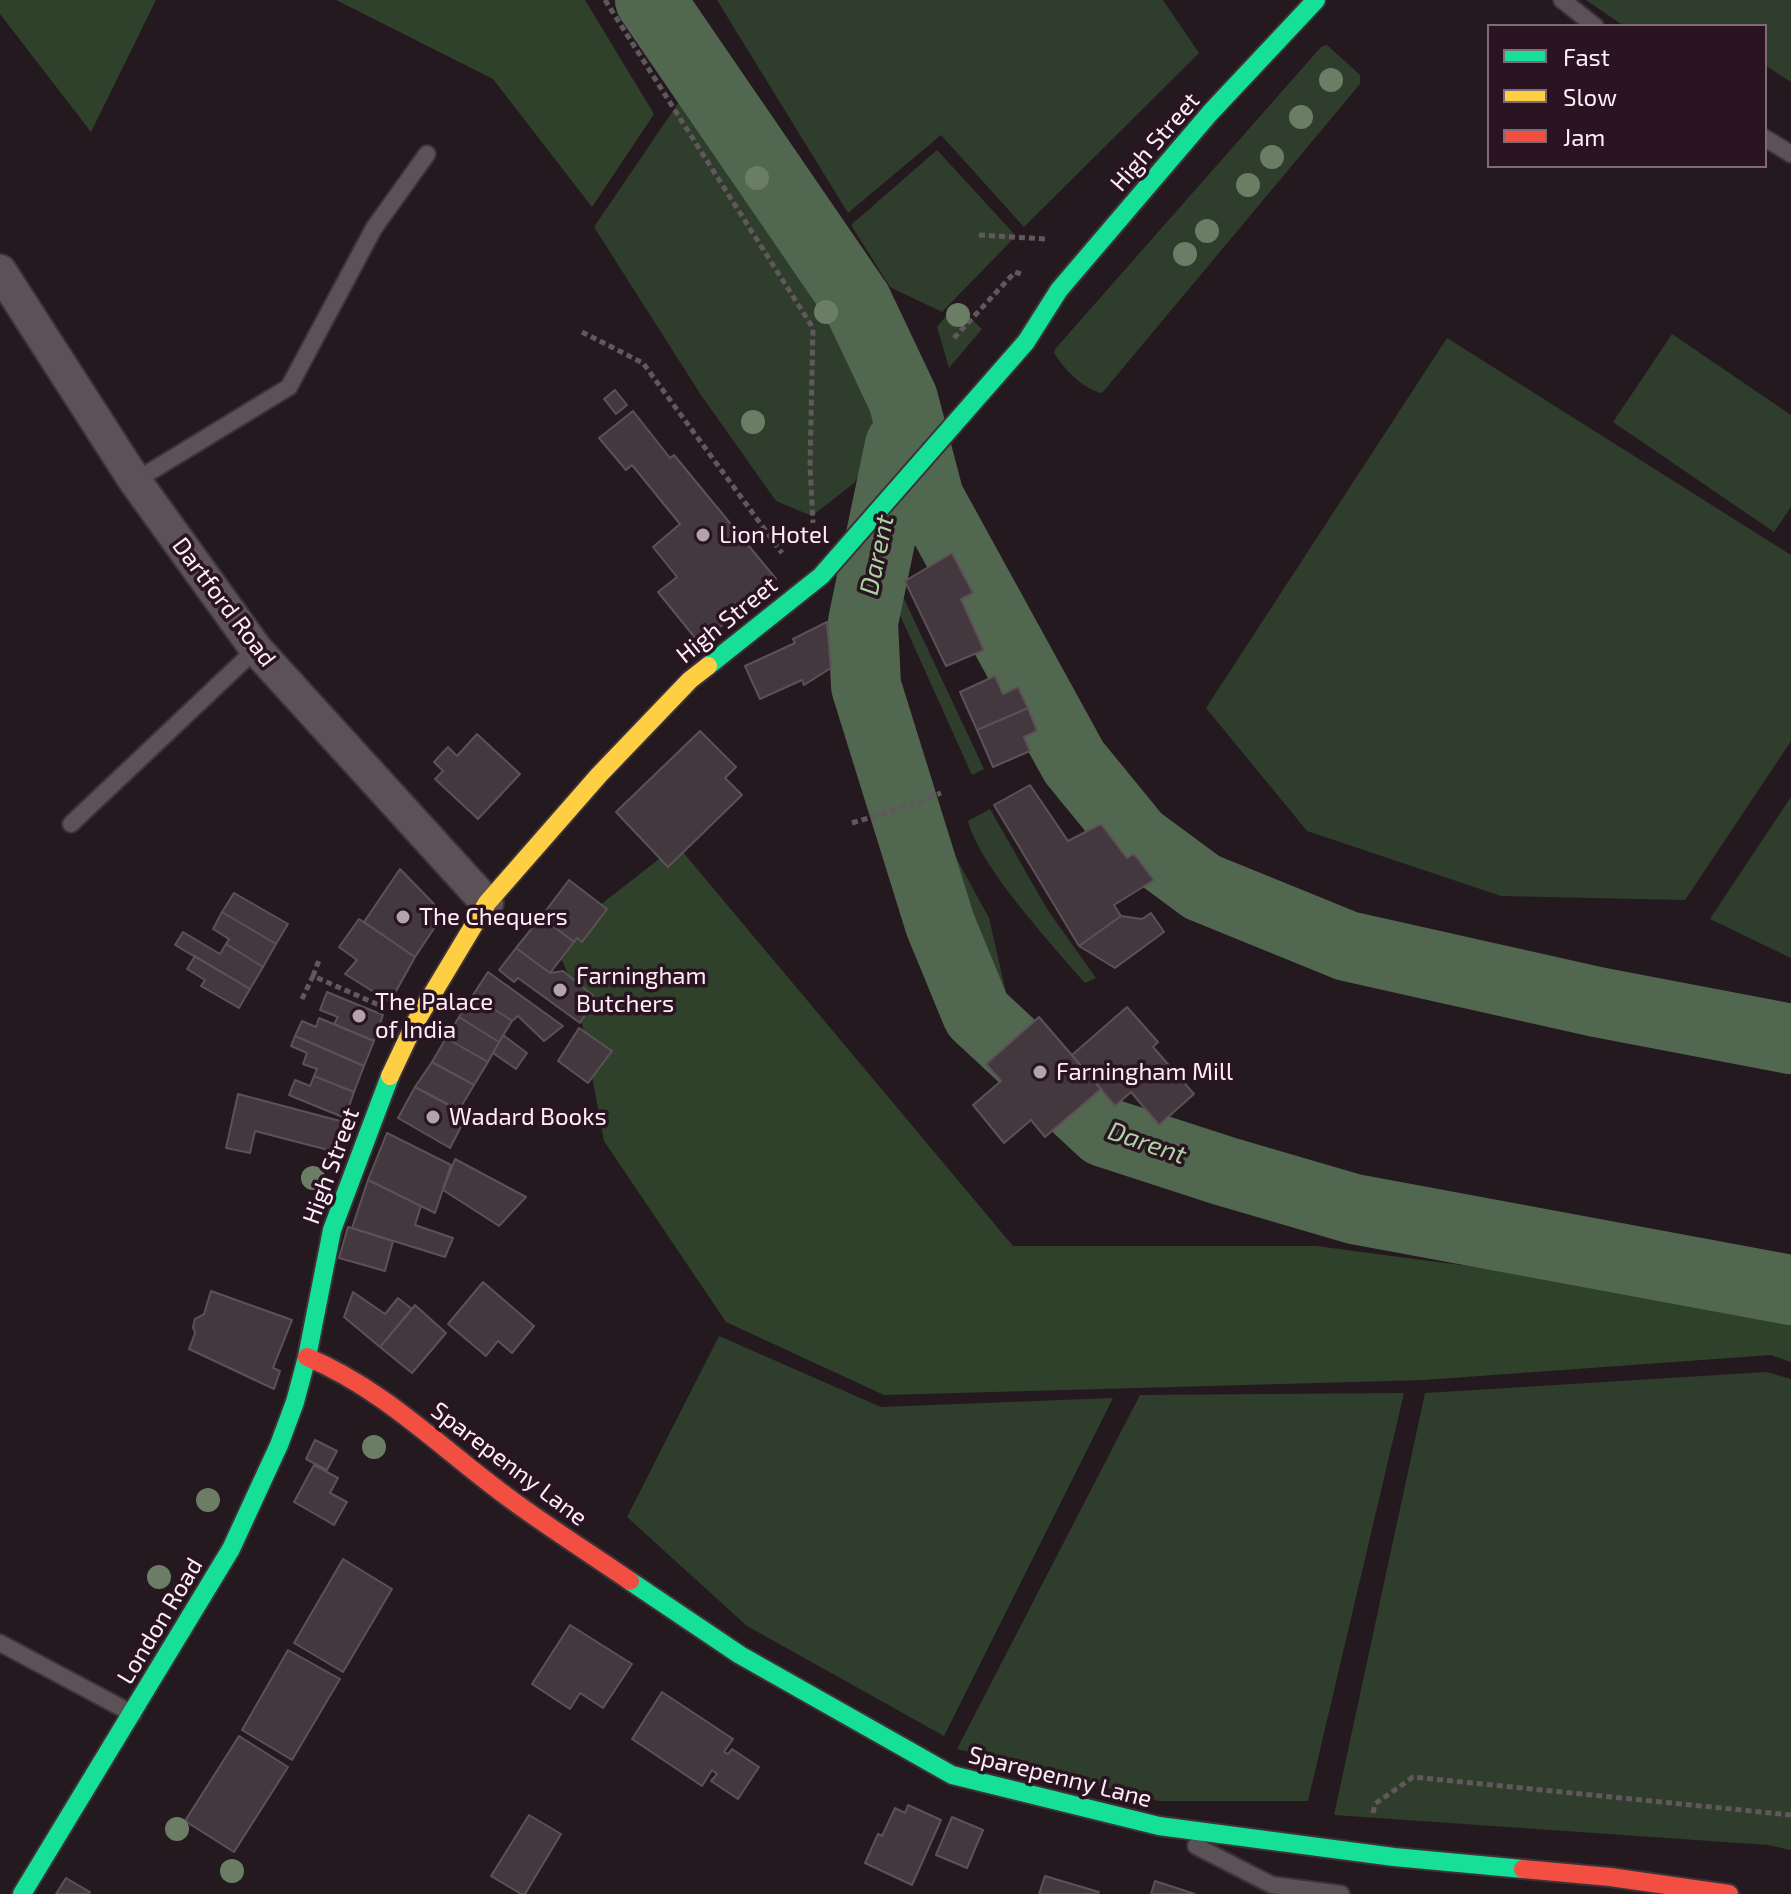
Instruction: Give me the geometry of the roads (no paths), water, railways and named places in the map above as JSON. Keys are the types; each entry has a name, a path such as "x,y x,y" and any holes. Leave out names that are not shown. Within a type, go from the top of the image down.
{"street":[{"name":"High Street","path":"307,1357 332,1230 385,1087 415,1023 487,903 599,775 690,680 813,581 859,531 1026,342 1059,290 1210,113 1316,0"},
{"name":"Dartford Road","path":"0,271 135,481 256,649 487,903"},
{"name":"London Road","path":"22,1894 231,1549 279,1445 307,1357"},
{"name":"Sparepenny Lane","path":"307,1357 389,1403 512,1501 740,1655 952,1775 1159,1826 1364,1853 1610,1877 1729,1894"}],"lane":[{"path":"1562,0 1592,24"},
{"path":"1767,139 1791,154"},
{"path":"135,481 289,387 374,228 427,154"},
{"path":"71,824 256,649"},
{"path":"0,1643 133,1714"},
{"path":"1159,1826 1272,1885 1341,1894"}],"waterway":[{"name":"Darent","path":"650,0 857,302 903,399 929,498 1074,762 1137,839 1202,887 1347,946 1597,1002 1791,1039"},
{"name":"Darent","path":"900,445 863,622 866,686 940,924 977,1014 1104,1132 1354,1209 1791,1290"}],"place":[{"name":"Lion Hotel","path":"703,535"},
{"name":"The Chequers","path":"403,917"},
{"name":"Farningham Butchers","path":"560,990"},
{"name":"The Palace of India","path":"359,1016"},
{"name":"Farningham Mill","path":"1040,1072"},
{"name":"Wadard Books","path":"433,1117"}]}
